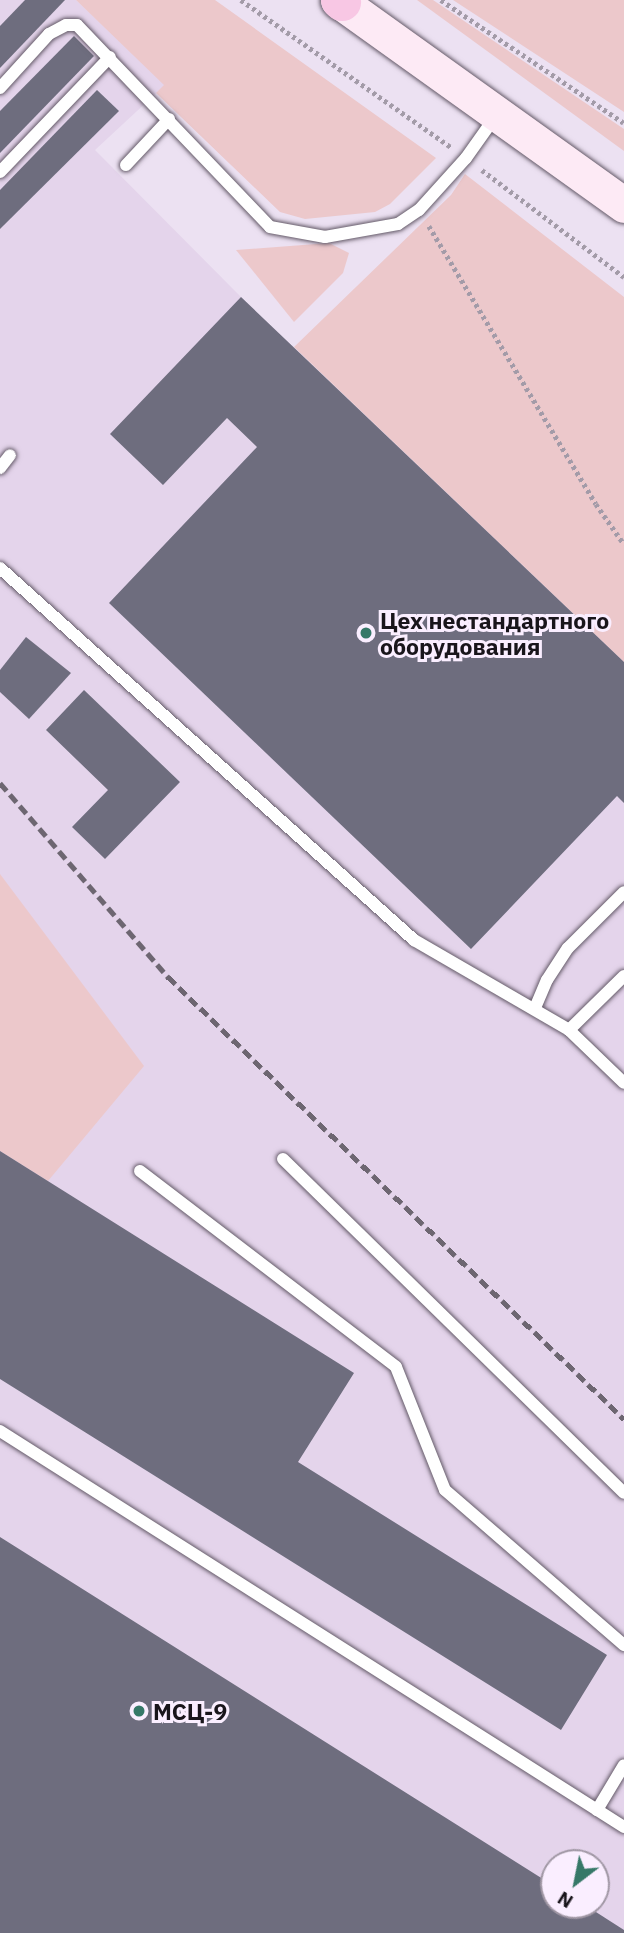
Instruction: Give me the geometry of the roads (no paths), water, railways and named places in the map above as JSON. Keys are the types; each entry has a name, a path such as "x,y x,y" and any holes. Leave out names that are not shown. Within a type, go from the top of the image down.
{"main road":[{"path":"340,1 624,205"}],"lane":[{"path":"0,88 49,34 66,25 77,25 270,226 325,237 398,224 419,209 466,158 497,114"},
{"path":"0,172 110,57"},
{"path":"126,165 169,119"},
{"path":"0,468 10,455"},
{"path":"0,568 414,940 458,968 535,1008 569,1030 624,1083"},
{"path":"535,1008 547,980 568,948 624,892"},
{"path":"569,1030 624,976"},
{"path":"283,1159 624,1493"},
{"path":"140,1171 396,1367 445,1490 624,1645"},
{"path":"0,1431 624,1827"},
{"path":"597,1810 624,1765"}],"railway":[{"path":"0,783 168,977 624,1419"}],"place":[{"name":"Цех нестандартного оборудования","path":"366,633"},
{"name":"МСЦ-9","path":"139,1711"}]}
